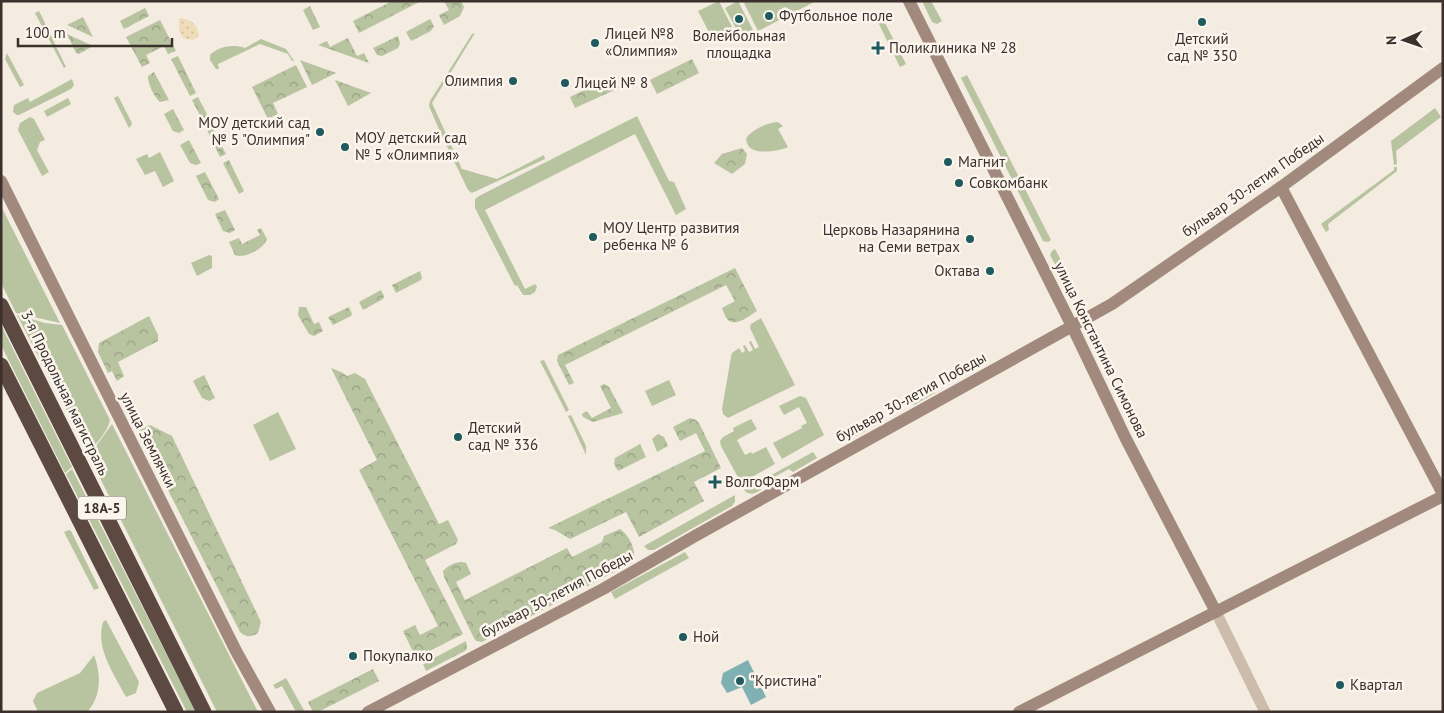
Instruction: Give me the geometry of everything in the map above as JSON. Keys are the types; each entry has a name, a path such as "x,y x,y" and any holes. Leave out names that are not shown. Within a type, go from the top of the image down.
{"highway":[{"name":"3-я Продольная магистраль","path":"1,305 204,712"},
{"name":"18А-5","path":"1,364 176,712"}],"main road":[{"name":"улица Константина Симонова","path":"909,1 1131,447 1216,612"},
{"name":"бульвар 30-летия Победы","path":"368,712 603,588 1112,304 1281,187 1443,68"},
{"name":"улица Землячки","path":"1,181 231,642 270,712"},
{"path":"1019,712 1443,495 1281,187"}],"street":[{"name":"улица Константина Симонова","path":"1216,612 1265,712"}],"green space":[{"path":"392,1 421,1 359,33 353,21"},
{"path":"444,1 461,1 464,7 460,16 444,25 439,15 449,10"},
{"path":"719,1 732,27 712,38 698,11"},
{"name":"Волейбольная площадка","path":"738,1 753,30 740,36 725,8"},
{"name":"Футбольное поле","path":"743,1 816,1 758,31"},
{"path":"922,1 931,1 942,21 937,24 932,22"},
{"path":"310,6 320,27 313,30 303,10"},
{"path":"145,8 149,16 124,29 120,21"},
{"path":"39,11 66,67 64,68 35,13"},
{"path":"881,15 906,64 900,67 876,18"},
{"path":"83,17 93,37 67,25"},
{"path":"430,19 434,26 431,31 411,41 406,32"},
{"path":"160,20 176,51 168,54 164,46 146,55 150,63 142,67 126,37"},
{"path":"475,33 432,103 462,169 497,179 544,155 545,159 472,193 468,190 429,106 430,101 472,34"},
{"path":"67,34 93,46 79,54 76,53"},
{"path":"398,36 400,44 398,48 382,56 377,55 373,48"},
{"path":"348,38 357,56 364,53 369,63 318,45 327,41 330,47"},
{"path":"261,39 286,49 294,61 292,61 288,54 260,44 218,64 219,69 216,69 210,60 210,55 222,48 236,46 245,48"},
{"path":"7,53 24,85 20,87 5,59"},
{"path":"178,56 196,93 190,96 171,59"},
{"path":"692,59 699,73 657,94 650,80"},
{"path":"300,60 336,73 312,85"},
{"path":"296,65 307,87 273,103 278,114 268,119 252,87"},
{"path":"154,72 169,100 160,102 154,94 148,76"},
{"path":"967,75 1051,240 1048,242 1043,241 961,78"},
{"path":"613,76 619,88 575,108 570,97"},
{"path":"72,79 74,85 71,89 19,115 13,112 14,105 28,98 30,102"},
{"path":"335,80 371,93 348,106"},
{"path":"118,96 131,121 132,124 129,128 114,98"},
{"path":"198,97 211,122 205,125 192,100"},
{"path":"68,98 71,104 47,117 44,111"},
{"path":"1435,108 1441,117 1396,151 1397,164 1394,165 1391,141"},
{"path":"173,109 184,130 179,133 173,131 164,114"},
{"path":"637,116 669,181 674,182 686,209 676,215 635,134 485,210 525,289 535,284 537,287 535,292 530,295 523,295 517,285 515,286 475,208 475,199"},
{"path":"30,117 34,119 45,140 40,142 37,150 49,172 42,176 18,130 20,123"},
{"path":"778,122 783,126 778,129 788,147 765,152 756,151 750,147 746,139 751,133 764,125"},
{"path":"212,127 226,154 220,157 207,130"},
{"path":"189,140 201,163 196,165 190,163 180,145"},
{"path":"742,148 747,154 745,164 732,174 714,163 722,154"},
{"path":"160,152 174,181 163,187 155,171 145,175 136,159 147,154 149,158"},
{"path":"229,160 244,191 239,194 223,163"},
{"path":"1394,167 1397,167 1397,171 1328,224 1329,230 1326,232 1321,224 1394,170"},
{"path":"205,172 219,199 215,202 208,200 196,176"},
{"path":"1,206 60,323 16,313 1,283"},
{"path":"225,210 235,230 230,233 223,231 215,214"},
{"path":"261,228 267,239 265,243 258,250 243,256 235,255 229,242 239,238 242,244 260,235 257,230"},
{"path":"1055,249 1078,292 1072,295 1050,255"},
{"path":"209,255 212,256 212,268 197,276 191,263"},
{"path":"735,268 757,311 738,322 727,319 722,308 735,301 726,285 565,365 574,383 569,385 557,361 558,355"},
{"path":"420,271 421,280 396,293 392,285"},
{"path":"381,290 384,296 383,299 363,310 359,302"},
{"path":"299,307 306,307 314,324 319,322 323,331 314,336 309,334 298,315"},
{"path":"349,307 351,316 333,325 328,317"},
{"path":"17,315 45,323 62,325 110,420 98,442 88,452"},
{"path":"149,316 158,335 158,341 118,362 124,376 117,381 112,371 108,373 98,352 99,343"},
{"path":"761,318 795,385 728,418 723,414 722,409 732,353 739,348 742,353 745,351 743,346 745,345 749,352 753,350 749,342 751,341 755,349 759,347 750,328 751,324"},
{"path":"1,325 72,467 65,473 1,345"},
{"path":"544,360 569,410 566,412 540,361"},
{"path":"331,368 347,376 355,373 365,379 439,524 448,520 458,540 456,544 425,560 463,634 416,658 403,631 415,625 420,635 438,626 359,470 377,460"},
{"path":"204,375 215,398 209,401 202,398 193,381"},
{"path":"669,380 676,395 652,406 645,391"},
{"path":"936,383 935,393 914,405 905,400"},
{"path":"604,384 609,387 623,413 593,422 583,417 582,414 587,411 592,418 611,408 600,386"},
{"path":"800,396 806,398 824,435 782,459 773,443 802,428 801,426 807,423 799,407 784,415 779,406"},
{"path":"278,412 296,449 270,461 253,425"},
{"path":"571,415 586,446 586,455 568,416"},
{"path":"690,418 699,423 721,468 694,482 704,501 639,537 626,512 570,539 548,528 705,451 696,433 680,441 673,427"},
{"path":"751,419 757,429 737,440 745,455 751,452 752,454 766,447 775,464 741,483 720,441 723,437 734,431 733,428"},
{"path":"871,419 873,423 871,428 856,436 852,429"},
{"path":"112,424 258,712 217,712 88,454 94,449"},
{"path":"150,425 172,436 261,622 258,633 247,636 240,632 138,431"},
{"path":"658,434 664,437 668,446 657,452 652,439"},
{"path":"640,444 646,457 618,471 614,464 615,458"},
{"path":"813,452 817,458 793,472 789,469 761,484 761,490 750,494 744,490 751,486 754,488 755,484"},
{"path":"72,469 196,712 187,712 66,474"},
{"path":"735,495 735,502 732,506 654,550 648,550 644,546"},
{"path":"620,529 632,544 633,562 482,642 476,641 474,638 444,577 443,571 448,567 457,563 466,563 471,574 456,582 465,600 567,548 572,557 602,542 604,536"},
{"path":"69,530 99,588 94,590 64,532"},
{"path":"685,552 689,558 615,599 611,592"},
{"path":"106,620 139,682 136,693 126,697 111,670 104,651 101,632 103,622"},
{"path":"466,641 467,648 465,651 426,671 423,664"},
{"path":"94,655 99,685 92,706 87,712 38,712 33,701 37,693 80,673"},
{"path":"373,669 379,681 318,712 313,712 308,702"},
{"path":"286,678 305,712 296,712 282,686 276,689 273,685"}],"sand":[{"path":"179,19 189,20 193,24 199,36 193,40 183,38 179,31"}],"water":[{"name":"\"Кристина\"","path":"748,660 766,697 751,705 742,687 727,693 721,683 723,673"}],"place":[{"name":"Футбольное поле","path":"769,16"},
{"name":"Волейбольная площадка","path":"739,19"},
{"name":"Детский сад № 350","path":"1202,22"},
{"name":"Лицей №8 «Олимпия»","path":"595,43"},
{"name":"Поликлиника № 28","path":"878,48"},
{"name":"Олимпия","path":"513,81"},
{"name":"Лицей № 8","path":"565,83"},
{"name":"МОУ детский сад № 5 \"Олимпия\"","path":"320,132"},
{"name":"МОУ детский сад № 5 «Олимпия»","path":"345,147"},
{"name":"Магнит","path":"948,162"},
{"name":"Совкомбанк","path":"959,183"},
{"name":"МОУ Центр развития ребенка № 6","path":"593,237"},
{"name":"Церковь Назарянина на Семи ветрах","path":"970,239"},
{"name":"Октава","path":"990,271"},
{"name":"Детский сад № 336","path":"458,437"},
{"name":"ВолгоФарм","path":"715,482"},
{"name":"Ной","path":"683,637"},
{"name":"Покупалко","path":"353,656"},
{"name":"\"Кристина\"","path":"740,681"},
{"name":"Квартал","path":"1340,685"}]}
